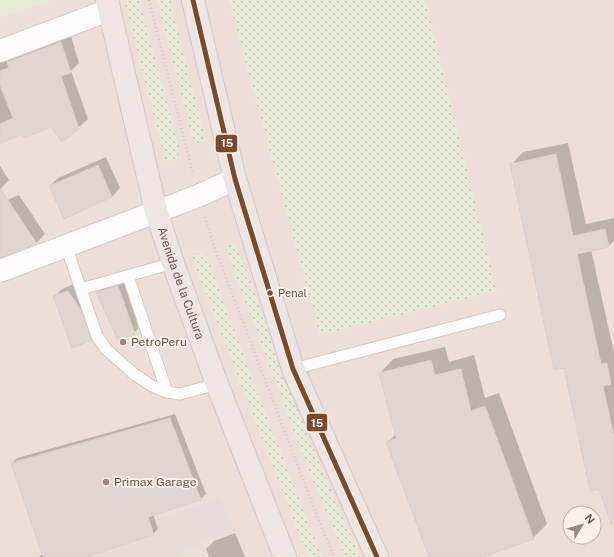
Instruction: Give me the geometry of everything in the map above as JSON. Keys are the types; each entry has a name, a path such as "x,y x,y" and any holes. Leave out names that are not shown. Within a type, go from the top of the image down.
{"highway":[{"path":"193,0 235,179 293,369 377,557"},
{"name":"Avenida de la Cultura","path":"108,5 156,211 173,263 217,384 285,557"}],"street":[{"path":"0,51 108,5"},
{"path":"0,271 198,196 235,179"}],"lane":[{"path":"66,246 97,336 106,349 134,374 152,386 167,392 180,394 217,384"},
{"path":"81,289 173,263"},
{"path":"128,276 167,392"},
{"path":"293,369 500,315"}],"path":[{"path":"149,0 198,196 214,246 334,557"}],"shaded area":[{"path":"0,0 614,0 614,557 0,557"},
{"path":"219,497 235,531 180,551 180,557 86,557 149,522"}],"green space":[{"path":"0,0 49,0 50,1 0,18"},
{"path":"124,0 139,0 179,147 177,159 166,162"},
{"path":"157,0 170,0 206,141 194,144"},
{"path":"229,0 425,0 497,291 320,335"},
{"path":"236,243 316,455 360,557 345,557 305,461 225,247"},
{"path":"206,254 258,394 322,557 308,557 191,255"}],"building":[{"path":"61,42 71,73 61,76 79,129 62,142 51,127 24,138 22,134 0,144 0,124 13,118 0,85 0,71 9,68 7,62"},
{"path":"556,154 573,236 605,229 609,247 577,254 601,364 607,363 611,384 603,386 614,437 614,524 611,524 599,489 590,491 564,368 554,370 510,164"},
{"path":"98,165 112,197 64,219 49,186"},
{"path":"0,188 37,244 0,258"},
{"path":"118,286 135,334 118,340 96,292"},
{"path":"68,291 81,310 92,340 72,348 53,296"},
{"path":"431,360 435,375 461,369 471,411 485,406 534,539 483,557 429,557 386,442 396,438 379,373"},
{"name":"Primax Garage","path":"170,418 201,500 148,517 154,535 86,557 43,557 11,463"}],"transit line":[{"name":"15","path":"193,0 235,179 293,369 377,557"}],"place":[{"name":"Penal","path":"270,293"},
{"name":"PetroPeru","path":"123,342"},
{"name":"Primax Garage","path":"106,482"}]}
